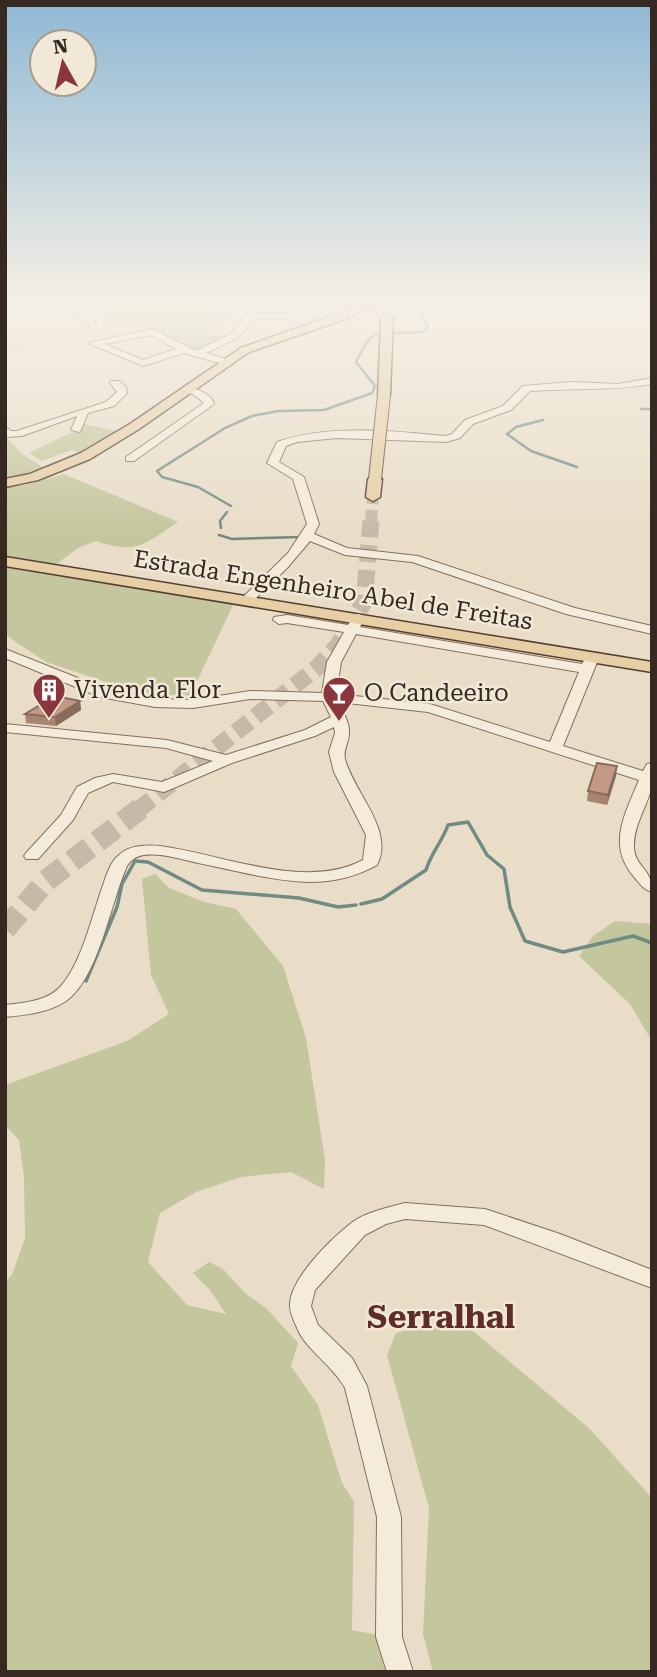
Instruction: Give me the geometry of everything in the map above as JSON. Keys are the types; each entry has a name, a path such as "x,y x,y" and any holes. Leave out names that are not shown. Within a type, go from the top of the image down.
{"main road":[{"path":"5,483 63,469 126,432 201,380"},
{"path":"373,497 385,380"},
{"name":"Estrada Engenheiro Abel de Freitas","path":"5,561 247,599 355,624 589,663 652,667"}],"street":[{"path":"247,599 292,556 308,536 313,524 303,487 293,472 274,463 281,444 287,440 368,436 446,439 456,436 469,422 507,408 527,388 572,385 618,387 652,381"},
{"path":"9,432 34,430 110,404 117,399 122,388 115,383"},
{"path":"130,459 209,404 203,395 187,390"},
{"path":"76,430 84,411"},
{"path":"308,536 345,551 414,559 571,611 652,630"},
{"path":"5,1011 36,1006 65,992 77,976 118,867 133,853 149,850 177,853 262,870 309,876 346,875 357,872 371,862 374,835 341,772 336,752 342,733 340,719 328,697 334,662 355,624 279,620"},
{"path":"5,653 105,694 155,703 193,704 250,695 328,697 430,708 554,749 650,775 626,838 627,854 636,871 652,887"},
{"path":"554,749 589,663"},
{"path":"32,856 68,817 82,790 100,781 113,778 164,788 227,760 310,733 340,719"},
{"path":"5,728 167,744 227,760"},
{"path":"400,1672 389,1637 388,1517 355,1386 344,1365 309,1330 301,1312 302,1293 314,1274 347,1238 370,1222 405,1211 429,1211 485,1217 554,1240 652,1279"}],"green space":[{"path":"84,424 117,431 83,453 71,450 42,461 29,453 78,431"},
{"path":"5,436 23,455 51,472 5,480"},
{"path":"64,474 178,522 140,545 121,547 96,541 78,548 55,565 5,556 5,487 25,485"},
{"path":"5,566 234,603 190,696 139,693 46,662 10,638 5,633"},
{"path":"155,874 169,888 204,902 236,909 283,966 306,1038 325,1160 324,1189 291,1172 241,1177 196,1192 160,1213 148,1262 187,1305 226,1314 210,1290 193,1273 209,1262 223,1269 246,1294 266,1308 298,1343 291,1366 318,1405 342,1483 354,1502 352,1630 389,1637 400,1672 5,1672 5,1282 12,1275 25,1238 24,1177 19,1140 5,1125 5,1085 127,1041 169,1014 151,975 142,879"},
{"path":"615,921 652,924 652,1041 630,1004 579,956 593,936"},
{"path":"425,1326 467,1326 590,1429 652,1498 652,1672 433,1672 423,1634 429,1508 387,1355 396,1333"}],"building":[{"path":"55,696 80,701 55,717 25,714"},
{"path":"597,763 617,766 608,795 588,791"}],"waterway":[{"path":"231,506 198,487 162,477 157,471 225,428 252,416 278,411 324,410 372,393 375,386 370,380"},
{"path":"641,409 652,409"},
{"path":"543,420 516,427 507,434 531,451 577,467"},
{"path":"221,528 220,521 227,512"},
{"path":"219,535 232,539 300,537"},
{"path":"361,904 382,899 426,870 448,825 468,822 487,855 504,869 510,907 525,941 563,952 633,936 652,943"},
{"path":"86,981 117,907 122,884 135,861 148,862 202,890 299,898 338,907 356,905"}],"tunnel":[{"path":"371,522 373,497"},
{"path":"138,810 318,667 338,645 364,602 371,521"},
{"path":"5,929 46,881 141,808"}],"place":[{"name":"Vivenda Flor","path":"49,720"},
{"name":"O Candeeiro","path":"339,723"}],"district":[{"name":"Serralhal","path":"441,1317"}]}
